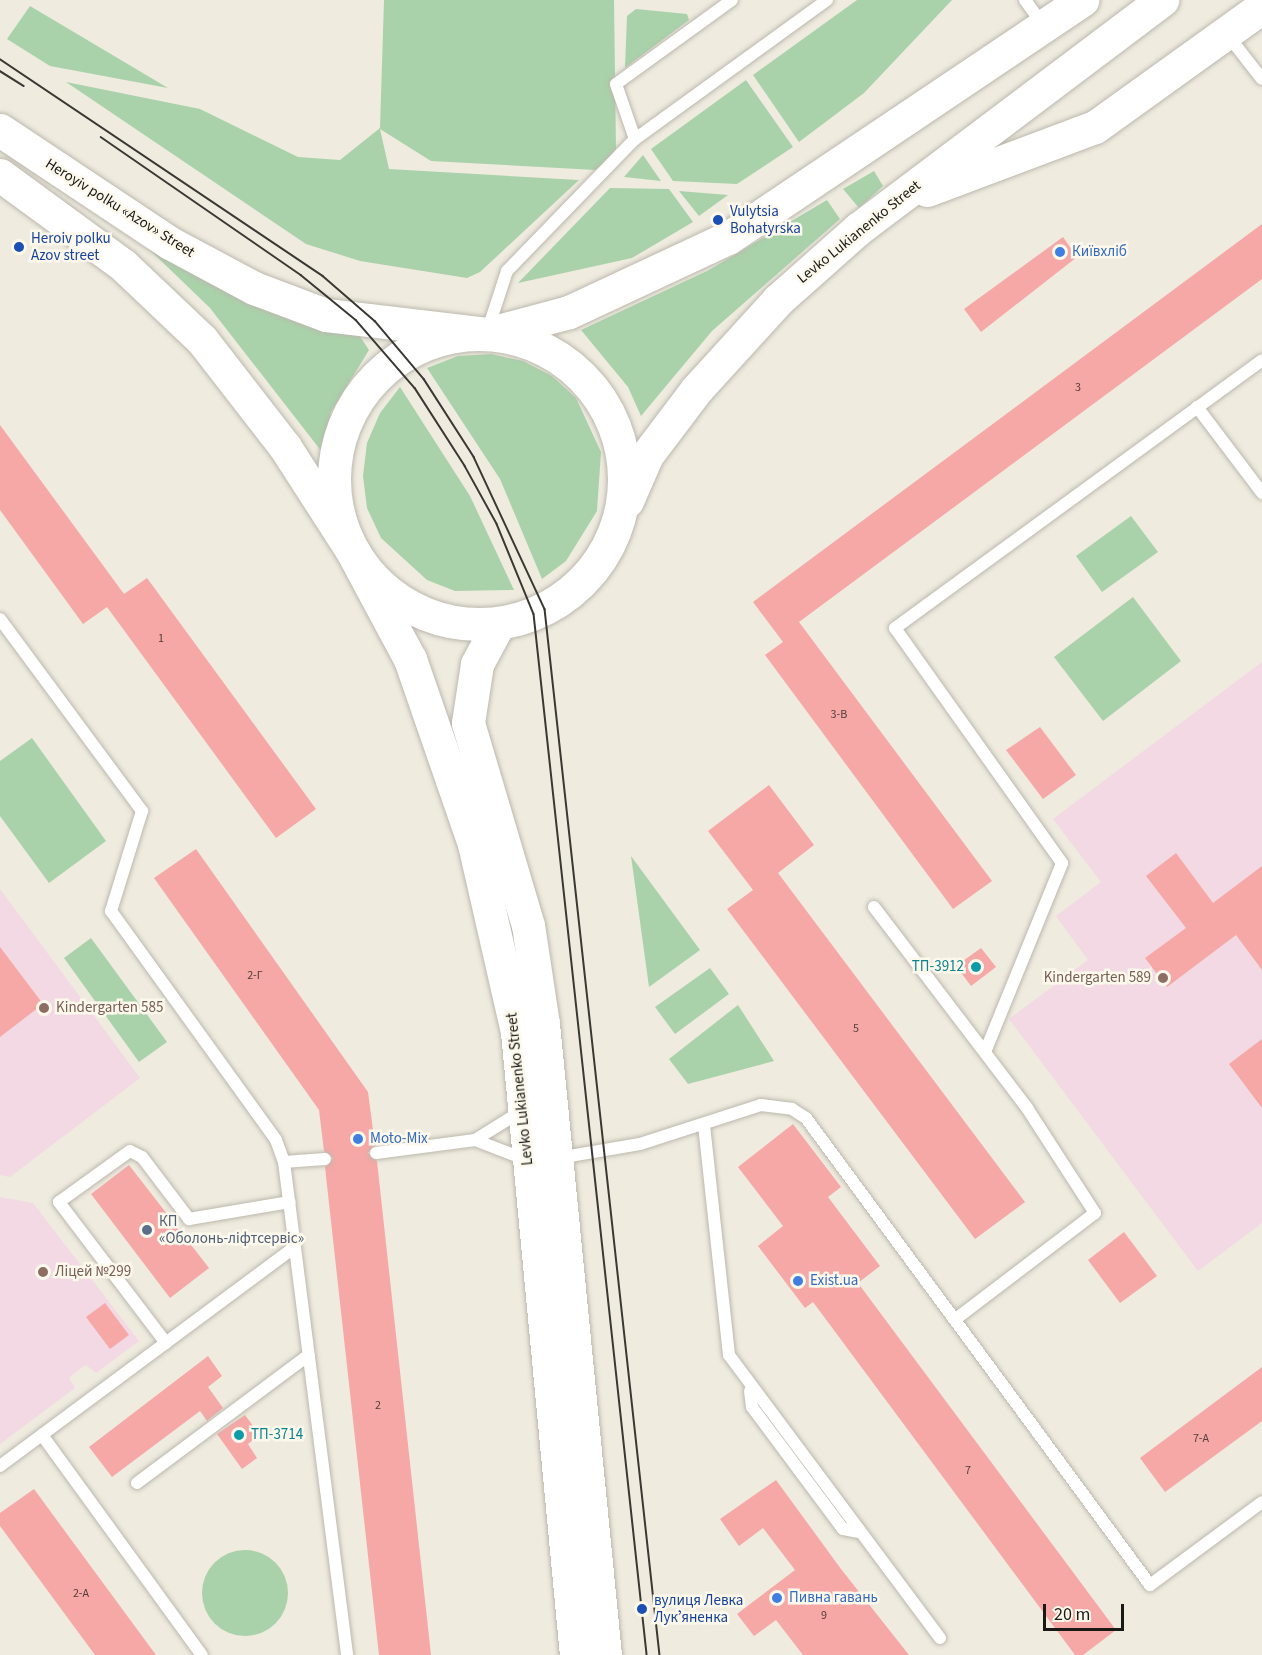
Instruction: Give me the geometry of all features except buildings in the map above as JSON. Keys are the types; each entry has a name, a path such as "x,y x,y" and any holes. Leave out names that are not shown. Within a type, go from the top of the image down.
{"main road":[{"path":"352,551 337,512 334,470 343,429 363,392 404,355 444,338 487,334 569,312 728,238 1082,0"},
{"name":"Levko Lukianenko Street","path":"618,522 647,455 697,389 778,300 892,204 1162,0"},
{"path":"892,204 1095,127 1262,7"},
{"name":"Heroyiv polku «Azov» Street","path":"0,130 170,243 254,288 326,315 487,334"},
{"path":"0,175 123,265 202,340 273,428 352,551 379,585 414,609 456,623 499,623 545,609 577,586 602,557 618,522 625,478 618,435 599,396 568,364 530,343 487,334"},
{"name":"Levko Lukianenko Street","path":"352,551 410,659 474,844 517,1032 524,1110 542,1160 605,1655"},
{"name":"Levko Lukianenko Street","path":"499,623 477,664 468,723 528,925 576,1655"}],"lane":[{"path":"635,139 616,84 732,0"},
{"path":"487,334 507,271 635,139 827,0"},
{"path":"1026,0 1045,27"},
{"path":"1225,33 1262,80"},
{"path":"985,1052 1062,863 895,628 1262,360"},
{"path":"1197,407 1262,493"},
{"path":"0,619 142,811 111,911 276,1140 284,1162 347,1655"},
{"path":"874,907 985,1052 1095,1213 957,1318"},
{"path":"475,1140 542,1160 606,1153 761,1106 779,1105 806,1118 957,1318 1150,1585 1262,1502"},
{"path":"376,1153 475,1140 524,1110"},
{"path":"704,1125 724,1340 750,1390 940,1638"},
{"path":"166,1343 59,1202 129,1152 142,1157 189,1219 290,1202"},
{"path":"284,1162 325,1159"},
{"path":"0,1466 295,1247"},
{"path":"137,1483 309,1355"},
{"path":"42,1435 202,1655"}],"shaded area":[{"name":"Kindergarten 589","path":"1262,662 1262,1223 1198,1271 1009,1019 1088,960 1056,916 1101,882 1053,819"},
{"name":"Kindergarten 585","path":"0,889 140,1078 10,1177 0,1175"},
{"name":"Ліцей №299","path":"0,1197 33,1203 139,1341 96,1373 86,1365 77,1371 69,1378 75,1388 0,1444"}],"green space":[{"path":"384,0 614,0 616,150 596,170 431,161 380,129 389,169 579,180 480,272 467,278 360,261 306,244 66,82 200,109 298,157 340,160 380,128"},
{"path":"857,0 952,0 864,93 799,142 753,75"},
{"path":"30,6 168,88 50,66 7,39"},
{"path":"636,9 687,14 689,20 625,68 627,16"},
{"path":"746,80 793,147 737,184 673,181 651,149"},
{"path":"643,155 661,181 624,177"},
{"path":"874,171 883,186 859,208 843,189"},
{"path":"610,188 669,189 693,222 632,258 518,283"},
{"path":"679,191 728,195 699,216"},
{"path":"827,200 840,219 712,331 641,416 628,387 581,330 709,270"},
{"path":"125,226 359,335 369,350 331,412 322,452 210,308"},
{"path":"491,354 523,361 552,376 576,398 601,452 597,511 566,561 542,579 500,479 427,368 458,356"},
{"path":"400,387 470,496 514,590 455,591 427,580 381,538 367,508 363,476 367,443 380,413"},
{"path":"1131,516 1158,552 1102,592 1076,556"},
{"path":"1133,597 1181,661 1103,721 1054,657"},
{"path":"32,738 106,841 49,883 0,816 0,761"},
{"path":"631,856 700,950 649,987"},
{"path":"91,938 167,1042 139,1062 64,958"},
{"path":"710,968 729,994 675,1034 655,1007"},
{"path":"738,1005 774,1061 688,1084 669,1059"},
{"path":"245,1550 269,1557 281,1569 288,1593 281,1617 269,1629 245,1636 221,1629 209,1617 202,1593 209,1569 221,1557"}],"tram line":[{"path":"0,59 323,276 375,321 424,379 474,457 545,609 660,1655"},
{"path":"0,71 24,86"},
{"path":"101,137 301,275 356,320 415,388 465,466 497,524 534,614 647,1655"}],"place":[{"name":"Vulytsia Bohatyrska","path":"718,220"},
{"name":"Heroiv polku Azov street","path":"19,247"},
{"name":"Київхліб","path":"1060,252"},
{"name":"ТП-3912","path":"976,967"},
{"name":"Kindergarten 589","path":"1163,978"},
{"name":"Kindergarten 585","path":"44,1008"},
{"name":"Moto-Mix","path":"358,1139"},
{"name":"КП «Оболонь-ліфтсервіс»","path":"147,1230"},
{"name":"Ліцей №299","path":"43,1272"},
{"name":"Exist.ua","path":"798,1281"},
{"name":"ТП-3714","path":"239,1435"},
{"name":"Пивна гавань","path":"777,1598"},
{"name":"вулиця Левка Лукʼяненка","path":"642,1609"}]}
